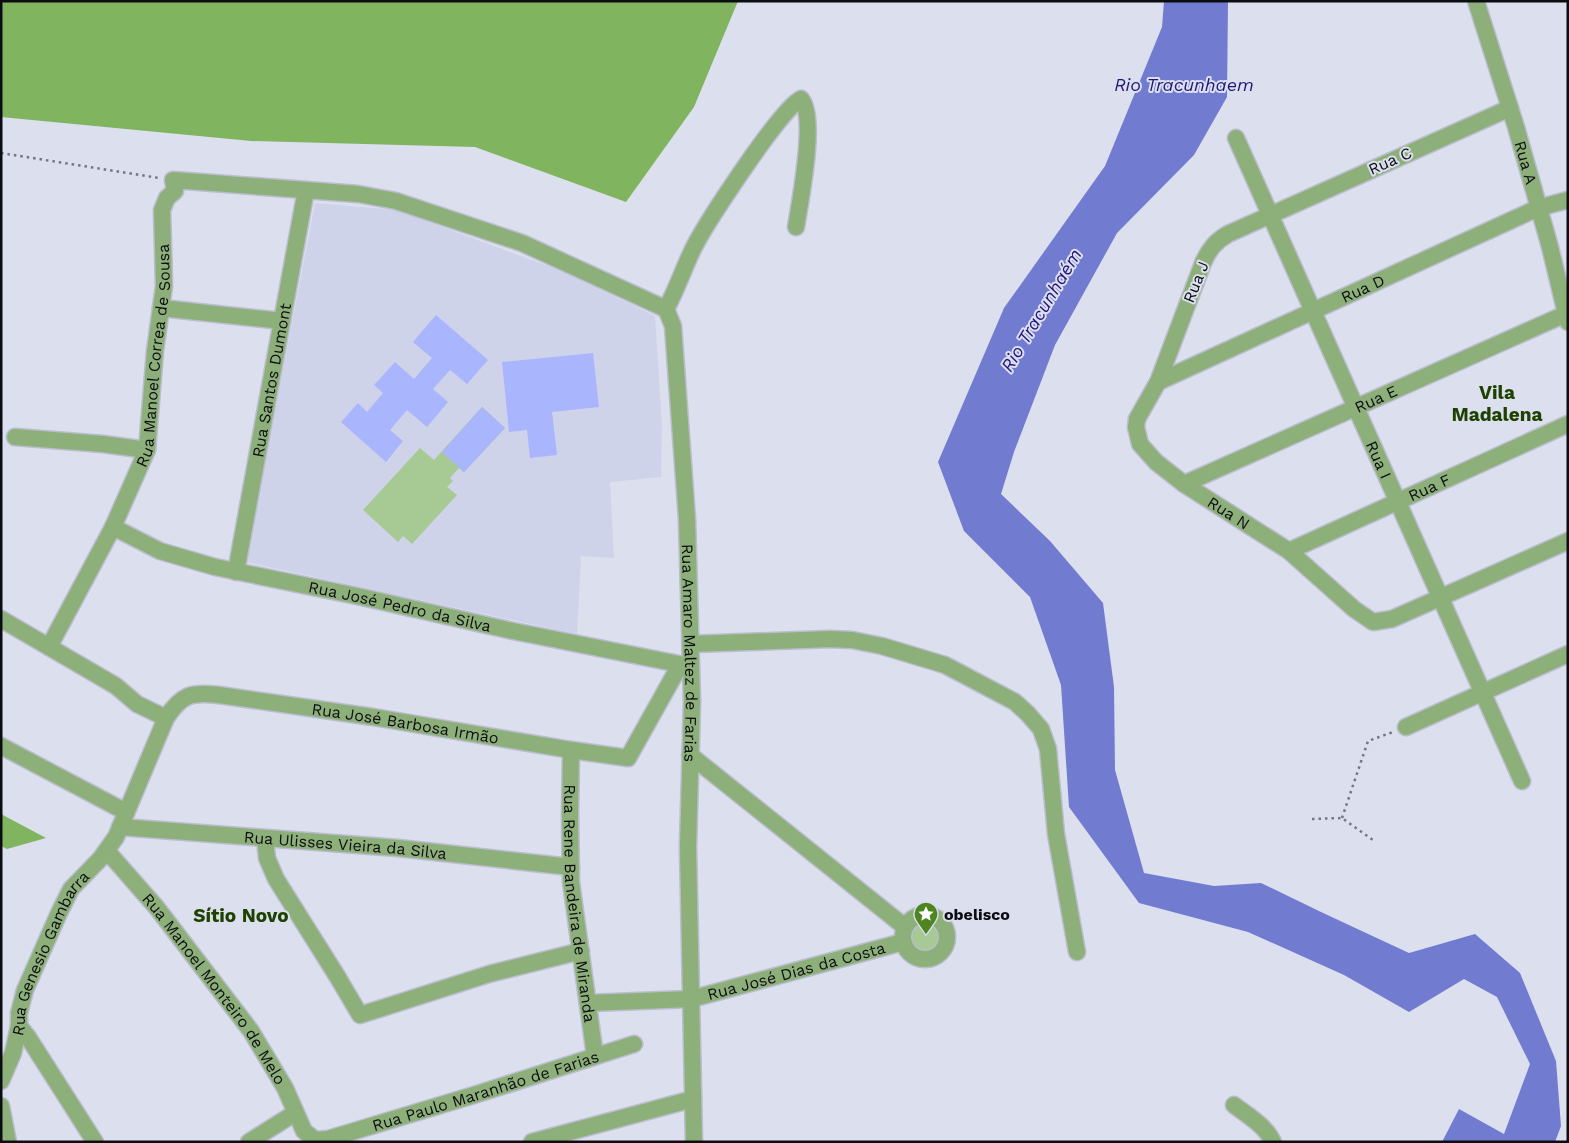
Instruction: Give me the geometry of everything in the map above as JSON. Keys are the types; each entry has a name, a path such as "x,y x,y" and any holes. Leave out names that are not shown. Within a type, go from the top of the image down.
{"street":[{"name":"Rua A","path":"1480,2 1567,316"},
{"path":"173,180 358,194 396,201 522,244 666,309 693,248 706,225 775,126 791,107 801,99 805,106 808,132 807,156 796,227"},
{"name":"Rua C","path":"1270,215 1510,108"},
{"name":"Rua I","path":"1236,138 1522,781"},
{"name":"Rua Manoel Correa de Sousa","path":"49,647 113,527 147,450 155,351 164,286 162,210 167,198 175,191 173,180"},
{"name":"Rua Santos Dumont","path":"236,572 306,190"},
{"name":"Rua D","path":"1158,382 1538,208 1568,200"},
{"name":"Rua J","path":"1158,382 1207,253 1221,238 1270,215"},
{"path":"161,308 282,321"},
{"name":"Rua Amaro Maltez de Farias","path":"666,309 673,326 688,519 691,644 686,666 692,702 688,847 694,1142"},
{"name":"Rua E","path":"1184,484 1567,316"},
{"name":"Rua N","path":"1158,382 1137,419 1137,434 1140,444 1147,453 1184,484 1289,551 1354,609 1373,622 1392,619 1441,598"},
{"name":"Rua F","path":"1289,551 1568,424"},
{"path":"15,438 103,444 147,450"},
{"name":"Rua José Pedro da Silva","path":"113,527 160,551 215,567 686,666"},
{"path":"1441,598 1568,541"},
{"path":"1,619 116,686 137,704 166,718"},
{"path":"691,644 830,639 852,640 882,646 944,665 1016,702 1042,729 1048,749 1056,834 1077,952"},
{"path":"1406,727 1568,654"},
{"name":"Rua José Barbosa Irmão","path":"184,699 196,693 219,694 628,758 686,666"},
{"name":"Rua Genesio Gambarra","path":"1,1081 13,1054 19,1026 19,1013 26,990 63,905 72,888 107,851 118,832 166,718 175,705 184,699"},
{"path":"1,746 126,812"},
{"name":"Rua Rene Bandeira de Miranda","path":"572,750 570,816 572,882 595,1056"},
{"name":"Rua José Dias da Costa","path":"589,1003 691,998 904,934 690,755"},
{"name":"Rua Ulisses Vieira da Silva","path":"118,832 398,848 571,867"},
{"path":"265,839 267,858 276,879 360,1015 489,974 581,951"},
{"name":"Rua Manoel Monteiro de Melo","path":"107,851 157,908 250,1031 285,1088 308,1136"},
{"path":"19,1026 95,1142"},
{"name":"Rua Paulo Maranhão de Farias","path":"308,1136 316,1140 328,1139 634,1044"},
{"path":"532,1142 693,1099"},
{"path":"1234,1105 1264,1128 1274,1142"},
{"path":"1,1106 8,1142"},
{"path":"249,1142 295,1112"}],"path":[{"path":"1,153 173,180"},
{"path":"1342,818 1368,741 1406,727"},
{"path":"1312,819 1342,818 1373,840"}],"shaded area":[{"path":"315,203 396,210 559,270 655,316 662,426 661,477 610,482 614,558 581,556 577,634 246,562"}],"green space":[{"path":"1,1 738,1 694,107 626,202 475,147 251,141 1,117"},
{"path":"482,407 505,428 464,472 459,468 450,478 453,481 447,487 457,495 412,544 403,536 398,542 363,510 420,448 434,460"},
{"path":"1,814 46,838 7,849 1,846"},
{"path":"925,915 937,919 943,925 947,937 943,949 937,955 925,959 913,955 907,949 903,937 907,925 913,919"}],"water":[{"name":"Rio Tracunhaem","path":"1164,1 1228,1 1227,97 1194,155 1117,233 1055,345 1014,452 1001,494 1050,541 1103,603 1114,687 1115,770 1144,873 1214,886 1261,883 1409,953 1475,934 1520,973 1556,1061 1561,1126 1555,1142 1442,1142 1459,1109 1504,1134 1530,1064 1497,997 1464,979 1409,1012 1344,975 1248,932 1139,903 1069,807 1061,685 1030,597 964,531 938,462 1004,308 1105,166 1162,27"}],"building":[{"path":"436,315 488,360 467,384 450,370 433,389 448,402 427,427 407,410 390,430 403,441 386,462 341,422 358,403 367,412 383,393 374,385 395,362 414,379 432,358 413,342"},
{"path":"593,353 599,407 552,412 557,455 530,458 527,430 509,432 502,362"},
{"path":"482,407 505,428 464,472 442,452"}],"place":[{"name":"obelisco","path":"926,935"}],"district":[{"name":"Vila Madalena","path":"1497,403"},
{"name":"Sítio Novo","path":"241,915"}],"water label":[{"name":"Rio Tracunhaém","path":"1041,310"}]}
